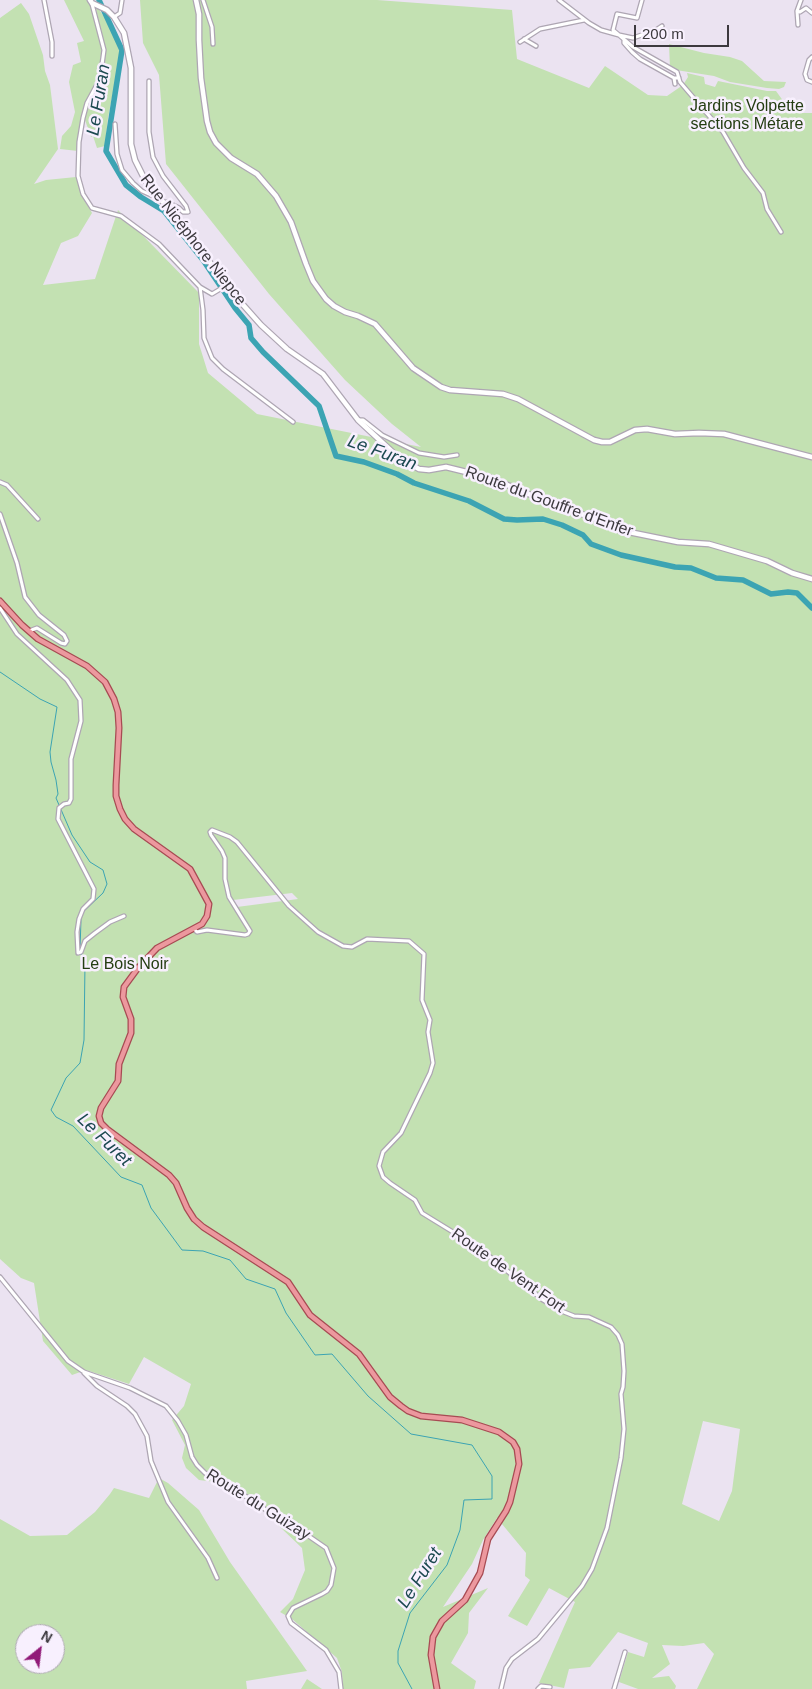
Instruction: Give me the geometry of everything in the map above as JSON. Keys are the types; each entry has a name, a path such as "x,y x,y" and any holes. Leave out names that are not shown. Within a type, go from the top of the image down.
{"main road":[{"path":"0,601 28,631 42,642 87,666 109,688 116,706 118,718 116,785 120,809 125,819 134,829 182,862 193,874 208,904 207,916 202,924 164,943 152,952 124,987 123,997 131,1019 131,1033 119,1064 118,1081 101,1108 99,1116 101,1123 169,1175 176,1183 187,1208 198,1224 288,1282 310,1315 359,1354 390,1396 408,1412 421,1416 462,1420 499,1432 513,1442 517,1450 519,1464 510,1502 506,1512 488,1539 478,1579 465,1600 442,1621 433,1637 431,1662 437,1689"}],"street":[{"path":"44,0 52,42 52,56"},
{"path":"114,17 120,13 122,0"},
{"path":"196,0 200,14 201,78 207,121 216,143 232,158 257,174 276,196 292,222 313,281 326,299 339,309 375,324 413,368 441,387 450,390 503,394 518,399 594,440 602,442 617,440 635,430 648,429 675,434 724,434 812,457"},
{"path":"203,0 212,26 213,44"},
{"path":"559,0 584,20 602,30 619,35 633,38 662,26"},
{"path":"642,0 637,18 617,14 613,30 633,47 677,72 680,82 723,132 744,168 763,193 767,209 781,232"},
{"path":"797,26 796,11 801,0"},
{"path":"91,2 104,50 100,79 87,103 83,118 78,176 83,194 92,208 121,216 159,244 200,287 212,294 226,286"},
{"name":"Rue Nicéphore Niepce","path":"91,2 103,7 114,17 124,34 131,68 131,135 133,154 142,174 155,194 191,236 226,286 280,343 323,374 358,420"},
{"path":"796,11 800,12 806,8 812,13"},
{"path":"520,42 540,29 584,20"},
{"path":"524,39 536,46"},
{"path":"624,39 624,43 640,59 674,78 679,78"},
{"path":"812,57 809,60 805,74 807,80 812,82"},
{"path":"674,78 675,84"},
{"path":"150,81 149,132 153,157 163,176 186,206 188,212 183,212 167,202 164,204"},
{"path":"115,124 117,154 122,170 133,184 151,195 155,194"},
{"path":"200,287 204,338 212,358 223,369 293,422"},
{"path":"358,420 363,420 382,435 419,453 444,457 457,455"},
{"name":"Route du Gouffre d'Enfer","path":"358,420 386,447 415,468 424,470 446,467 467,471 500,482 559,507 594,518 619,530 678,542 710,544 767,561 792,573 812,578"},
{"path":"0,482 6,485 38,519"},
{"path":"0,514 17,563 25,597 39,615 64,635 67,641 65,644 61,643 37,628 28,631"},
{"path":"0,608 17,634 67,680 80,700 81,721 71,759 71,799 69,803 60,808 58,819 94,889 93,899 83,909 79,919 77,932 80,952 88,938 110,922 124,916"},
{"name":"Route de Vent Fort","path":"194,929 197,932 207,930 245,935 250,931 229,897 225,879 225,858 211,836 210,832 212,830 230,836 237,842 289,906 318,932 343,946 352,947 367,939 409,941 424,954 422,1000 430,1020 428,1032 433,1063 401,1132 383,1152 379,1166 383,1177 415,1200 422,1214 479,1248 543,1300 574,1316 589,1317 611,1327 618,1334 622,1344 624,1372 621,1394 624,1429 621,1458 607,1528 592,1568 582,1586 538,1639 512,1659 506,1668 501,1689"},
{"name":"Route du Guizay","path":"0,1277 68,1361 84,1372 130,1388 166,1406 186,1435 192,1457 197,1466 205,1473 259,1504 280,1523 310,1537 326,1548 334,1568 331,1585 327,1591 293,1608 288,1616 291,1623 326,1650 339,1672 341,1689"},
{"path":"84,1372 97,1386 135,1414 147,1436 151,1461 168,1502 208,1558 218,1578"},
{"path":"614,1689 625,1652"},
{"path":"538,1689 541,1686 550,1687"}],"green space":[{"path":"64,0 89,0 102,49 98,79 84,107 79,129 78,151 60,149 62,136 71,126 75,112 69,82 73,65 81,62 77,43 84,41"},
{"name":"Le Bois Noir","path":"140,0 377,0 512,10 517,59 589,88 605,66 648,95 667,96 683,85 688,77 687,73 704,77 705,84 715,87 718,81 767,91 776,91 789,109 795,113 812,113 812,1689 697,1689 714,1654 704,1643 683,1646 662,1645 670,1664 652,1678 669,1676 676,1686 675,1689 638,1689 619,1682 628,1652 644,1657 648,1643 618,1632 590,1667 569,1669 564,1688 539,1683 575,1602 549,1588 527,1626 508,1616 530,1580 525,1576 526,1553 497,1518 483,1540 472,1564 443,1607 488,1588 469,1613 468,1633 451,1663 476,1681 474,1689 343,1689 342,1672 337,1658 292,1619 280,1612 293,1599 305,1570 302,1548 257,1505 216,1482 199,1480 186,1468 182,1458 185,1445 172,1420 184,1406 191,1384 144,1357 129,1384 86,1370 72,1375 43,1341 34,1283 21,1278 0,1259 0,18 21,3 29,14 43,55 45,71 50,85 58,149 34,184 46,180 76,177 82,196 92,213 78,236 61,243 43,285 95,279 118,210 199,293 199,344 208,373 257,414 421,447 392,424 345,380 269,294 166,164 159,75 143,43","holes":["292,893 298,899 237,907 233,900","703,1421 740,1429 732,1491 719,1521 682,1504"]},
{"path":"98,8 107,21 121,52 108,118 105,146 97,148 84,117 87,106 102,77 105,60 105,49 96,9"},
{"name":"Jardins Volpette sections Métare","path":"669,44 704,53 730,57 742,61 764,81 786,82 784,87 779,89 767,88 676,70 670,68"},
{"path":"159,1478 168,1483 199,1510 230,1562 307,1671 246,1681 247,1689 0,1689 0,1519 30,1536 67,1535 95,1512 114,1488 149,1498"},
{"path":"307,1679 322,1689 301,1689"}],"waterway":[{"name":"Le Furan","path":"99,0 122,50 106,151 126,185 164,211 203,260 235,308 249,325 251,338 319,406 336,456 364,462 397,474 414,483 469,501 504,519 543,519 562,525 583,535 591,544 621,555 675,567 691,568 716,578 743,580 771,594 797,593 812,608"},
{"name":"Le Furet","path":"0,672 40,699 57,707 50,752 58,794 56,798 72,835 90,862 103,870 107,884 103,893 84,911 81,918 80,951 85,963 84,1040 80,1063 66,1078 51,1110 56,1117 73,1126 121,1177 142,1185 151,1208 182,1250 203,1251 230,1260 246,1279 275,1289 286,1313 315,1355 332,1354 368,1396 411,1434 472,1445 492,1476 492,1499 464,1500 460,1530 447,1565 410,1613 398,1651 398,1663 412,1689"}]}
